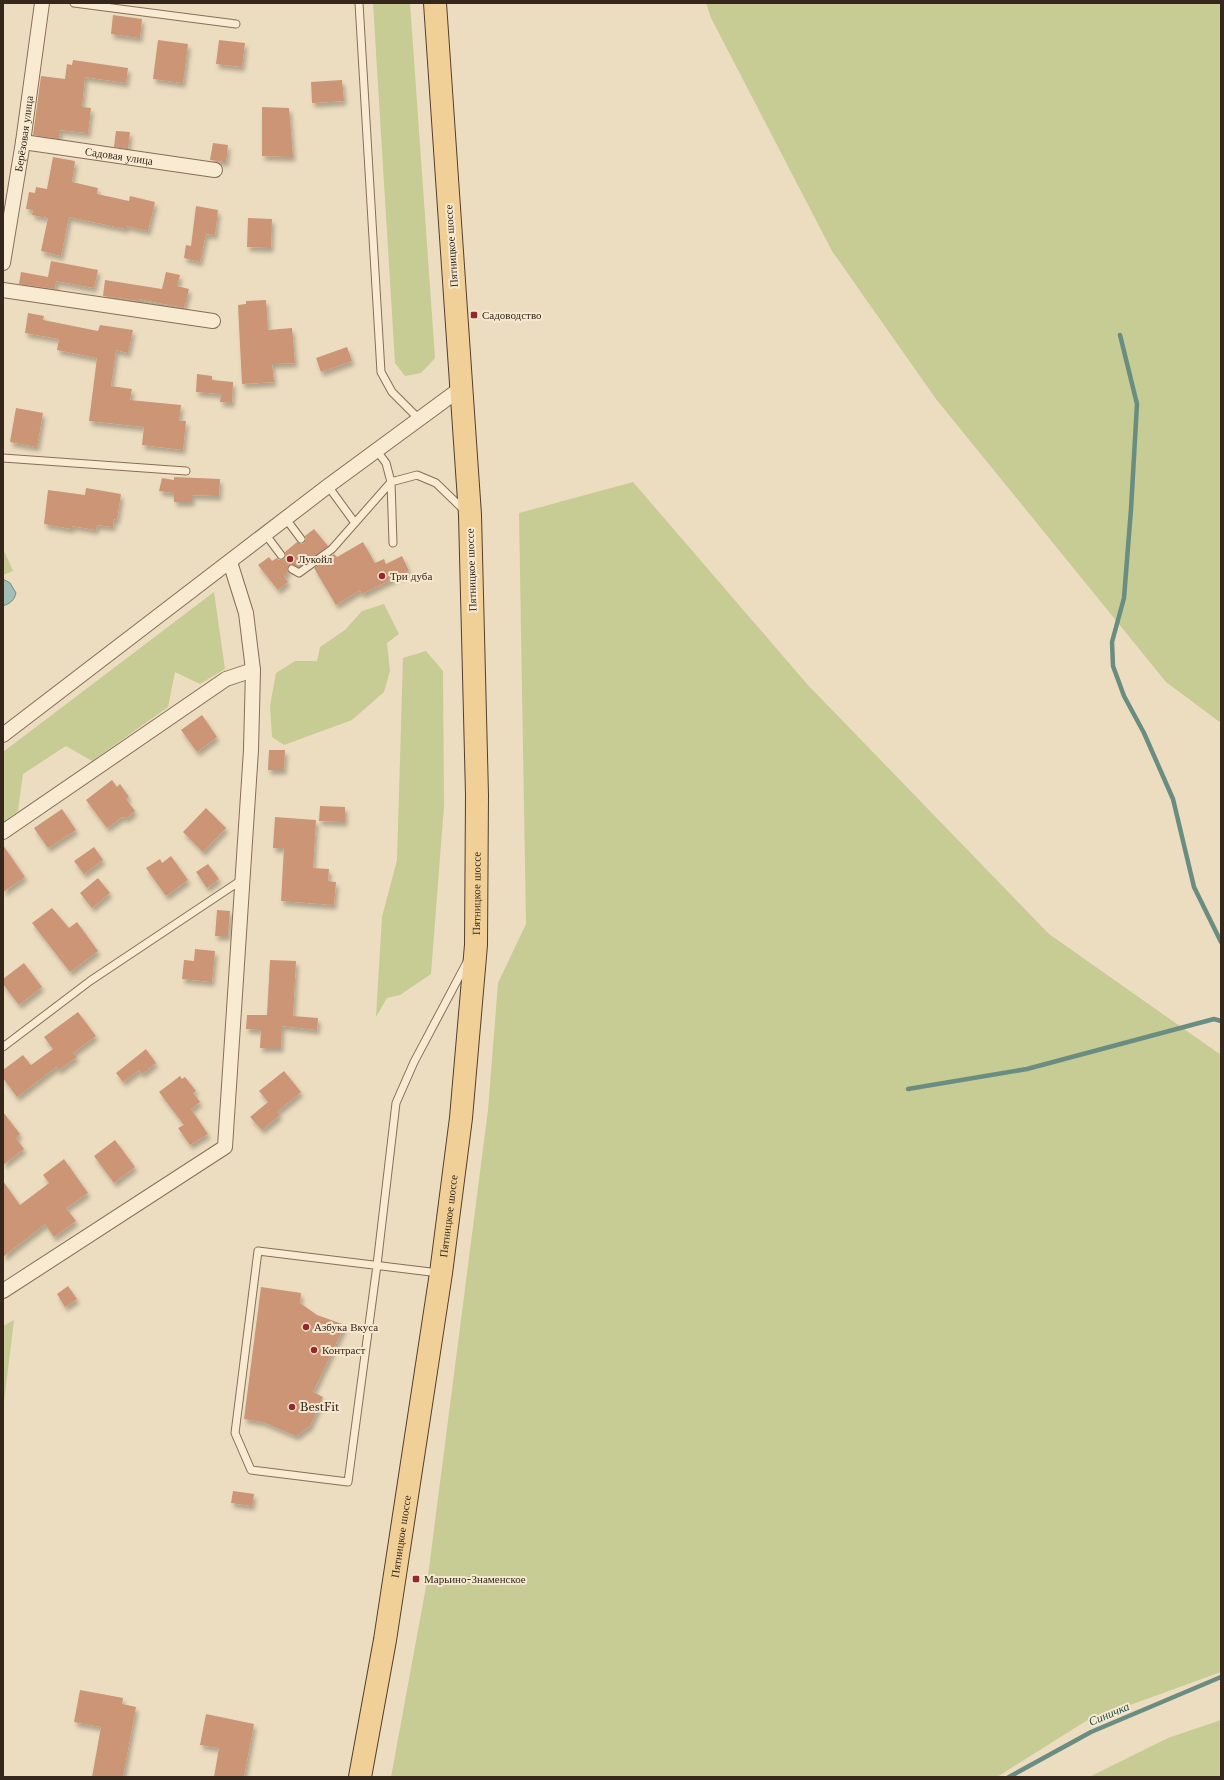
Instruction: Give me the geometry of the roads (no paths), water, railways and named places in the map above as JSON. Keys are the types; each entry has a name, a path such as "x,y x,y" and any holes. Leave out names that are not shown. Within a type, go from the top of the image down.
{"main road":[{"name":"Пятницкое шоссе","path":"360,1777 385,1640 442,1274 461,1118 476,945 477,795 470,515 460,389 435,3"}],"street":[{"name":"Берёзовая улица","path":"3,263 23,142 42,3"},
{"name":"Садовая улица","path":"23,142 215,170"},
{"path":"3,290 212,321"},
{"path":"5,730 266,535 328,486 460,389"},
{"path":"3,1291 225,1147 251,750 253,670 246,613 230,562"},
{"path":"3,832 226,680 253,670"}],"lane":[{"path":"74,3 236,24"},
{"path":"359,3 381,372 392,392 419,418"},
{"path":"377,450 386,463 391,482 393,543"},
{"path":"3,458 186,471"},
{"path":"292,569 299,573 332,549 391,482 417,475 436,483 470,515"},
{"path":"328,486 356,523"},
{"path":"286,519 301,539"},
{"path":"266,535 281,555"},
{"path":"312,554 317,560"},
{"path":"3,1047 90,981 243,879"},
{"path":"442,1274 377,1265 258,1251 235,1433 251,1470 348,1482 377,1265 396,1103 414,1062 476,945"}],"water":[{"path":"3,579 10,583 16,593 14,598 8,604 3,606"}],"waterway":[{"path":"1120,335 1137,404 1124,598 1112,642 1113,666 1124,696 1144,733 1173,799 1194,887 1221,942"},
{"path":"908,1089 1027,1069 1214,1019 1221,1021"},
{"name":"Синичка","path":"1009,1777 1091,1732 1221,1677"}],"place":[{"name":"Садоводство","path":"474,315"},
{"name":"Лукойл","path":"290,559"},
{"name":"Три дуба","path":"382,576"},
{"name":"Азбука Вкуса","path":"306,1327"},
{"name":"Контраст","path":"314,1350"},
{"name":"BestFit","path":"292,1407"},
{"name":"Марьино-Знаменское","path":"416,1579"}]}
